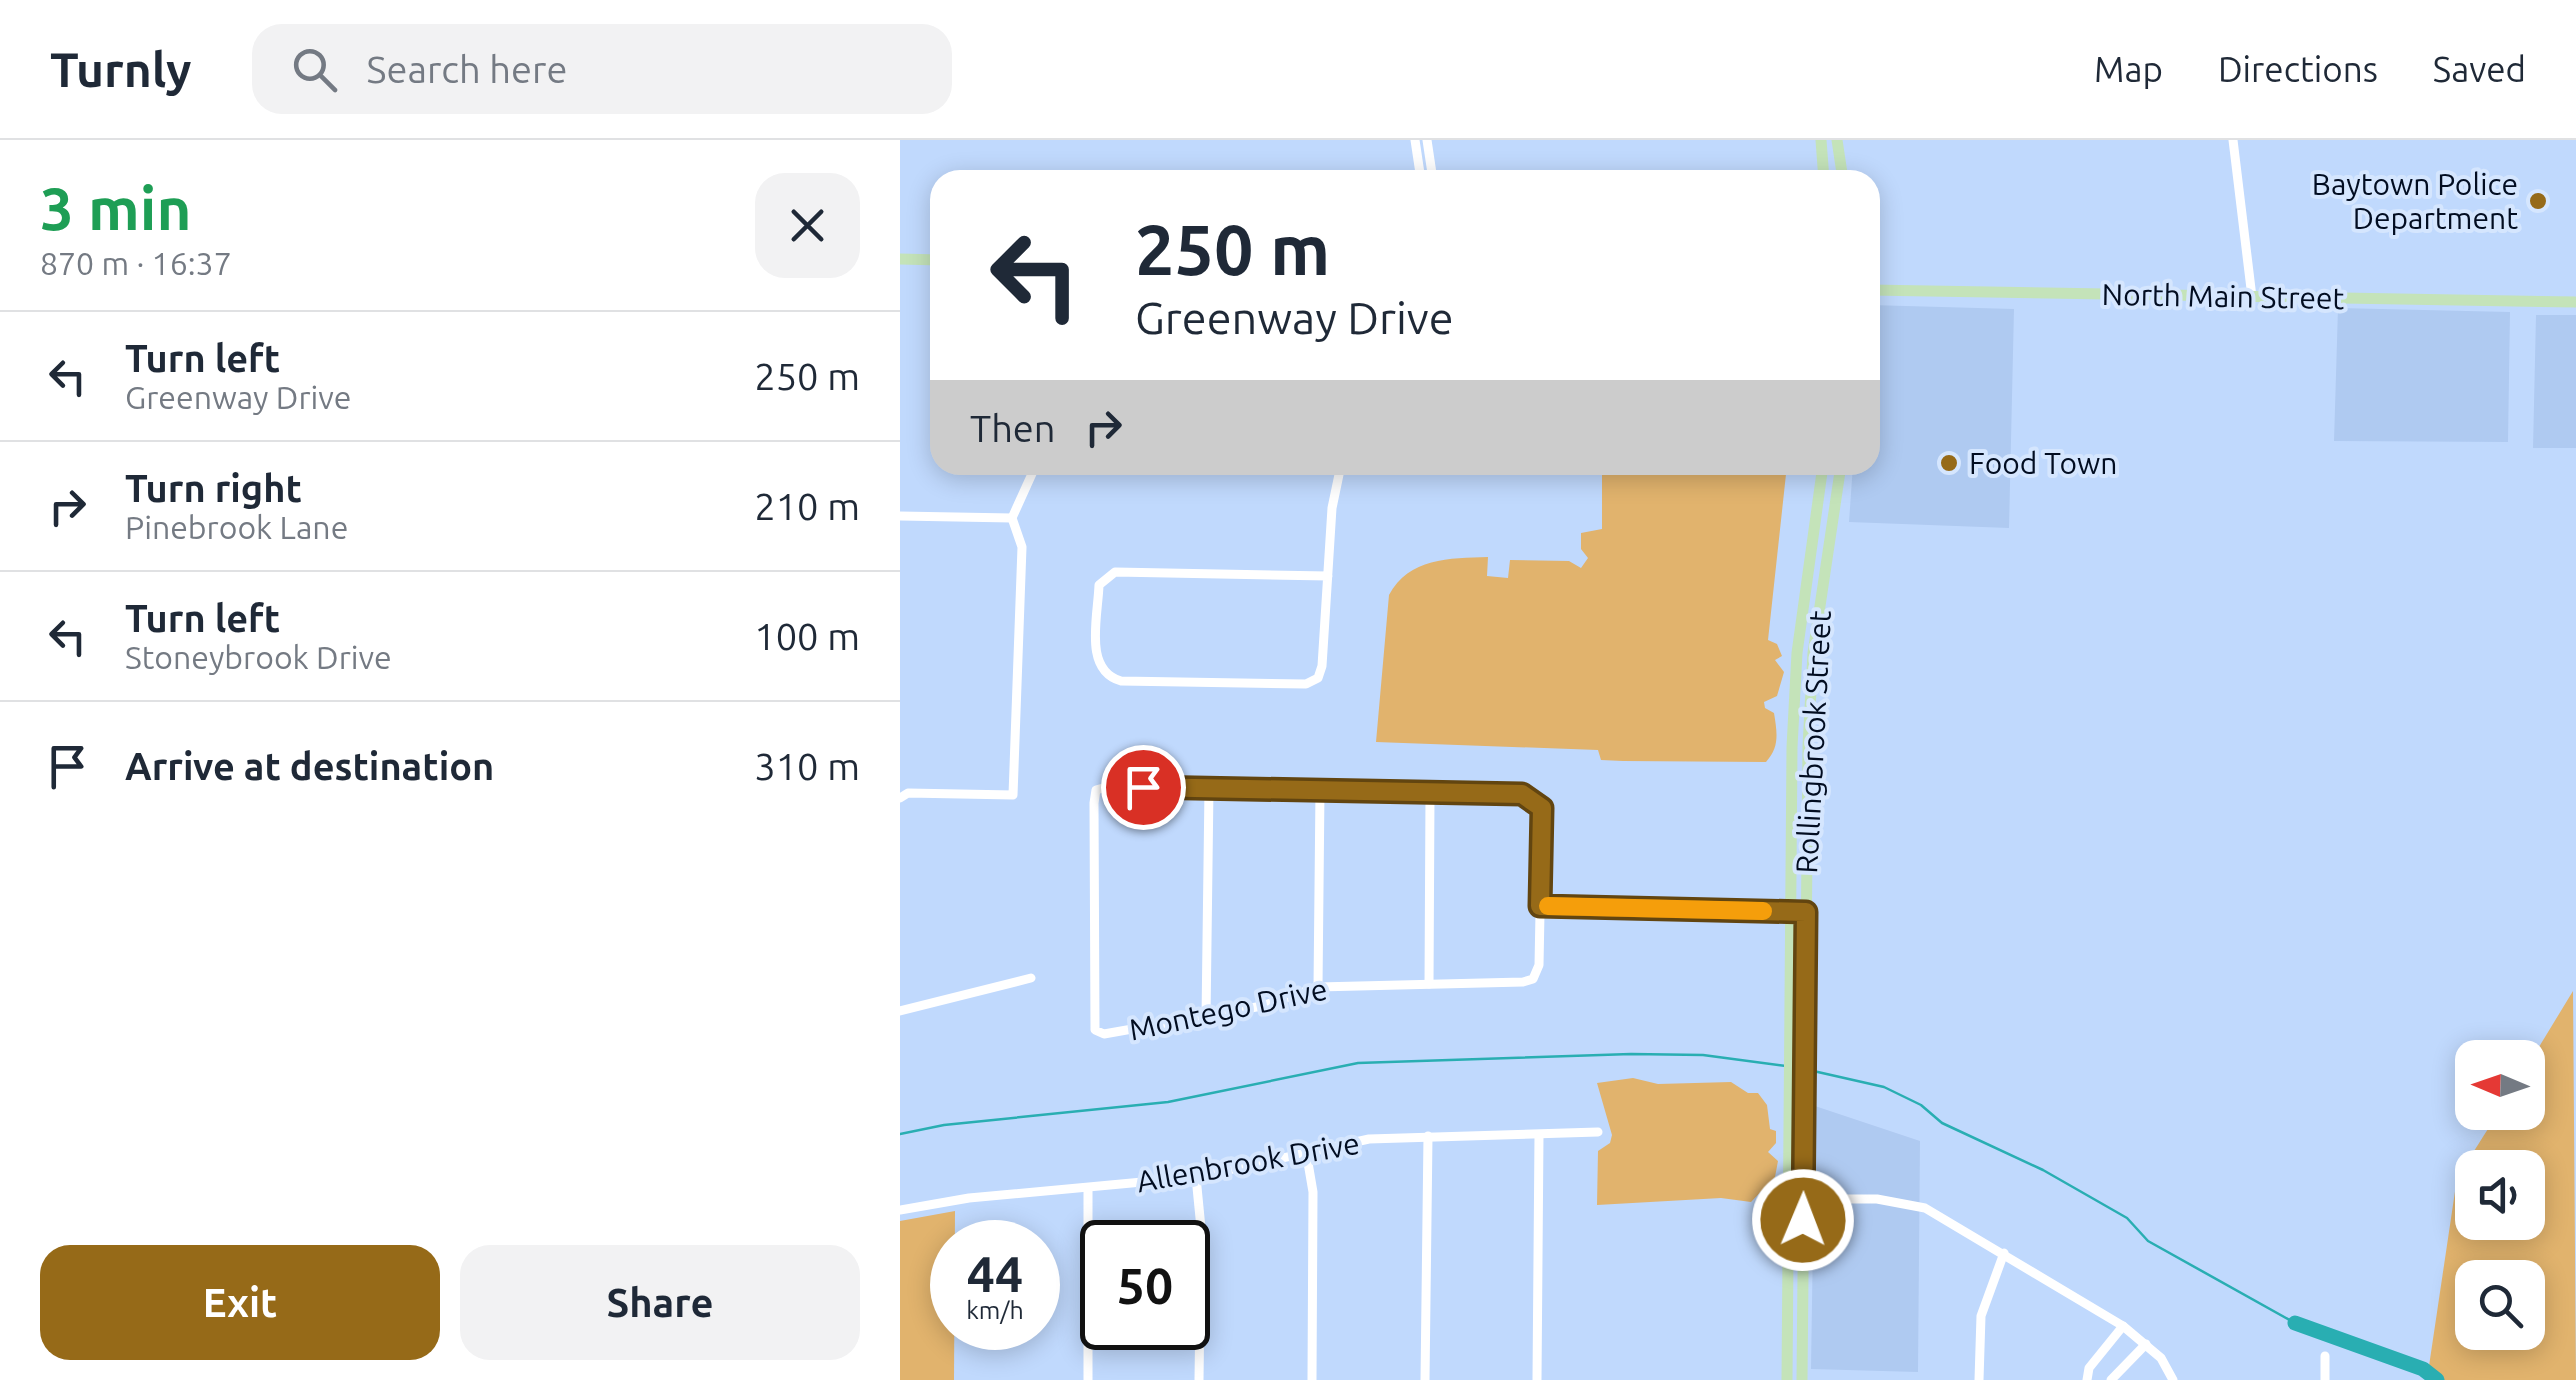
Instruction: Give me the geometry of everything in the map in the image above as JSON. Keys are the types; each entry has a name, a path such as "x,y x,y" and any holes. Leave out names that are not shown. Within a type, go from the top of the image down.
{"main road":[{"path":"1821,140 1823,170"},
{"path":"1837,140 1841,170"},
{"path":"900,259 930,260"},
{"name":"North Main Street","path":"1880,290 2576,302"},
{"name":"Rollingbrook Street","path":"1788,1380 1804,1199 1797,653 1821,475"},
{"name":"Rollingbrook Street","path":"1802,1380 1795,1332 1790,1199 1799,912 1812,654 1839,475"}],"street":[{"path":"1415,140 1420,170"},
{"path":"2232,140 2252,296"},
{"path":"1417,152 1428,146"},
{"path":"900,798 908,794 1012,795 1022,547 1012,518 1031,475"},
{"path":"1328,576 1122,570 1099,584 1097,662 1106,677 1121,681 1306,684 1318,678 1322,666 1328,576 1333,488 1338,475"},
{"path":"900,516 1012,518"},
{"name":"Montego Drive","path":"1209,788 1110,786 1096,790 1092,1015 1095,1030 1104,1034 1206,1018 1292,998 1318,987 1523,982 1536,972 1540,906"},
{"path":"1206,1018 1209,788 1522,794 1542,808 1540,906 1799,912"},
{"path":"1318,987 1320,790"},
{"path":"1429,984 1430,794"},
{"path":"900,1011 1031,978"},
{"name":"Allenbrook Drive","path":"900,1210 970,1198 1196,1177 1369,1139 1598,1132"},
{"path":"1538,1380 1539,1135"},
{"path":"1425,1380 1428,1136"},
{"path":"1306,1152 1312,1192 1312,1380"},
{"path":"1196,1177 1201,1228 1200,1380"},
{"path":"1088,1188 1088,1380"},
{"path":"1790,1199 1878,1200 1925,1208 2123,1326 2146,1344 2174,1380"},
{"path":"1978,1380 1982,1316 2004,1253"},
{"path":"2087,1380 2090,1368 2123,1326"},
{"path":"2111,1380 2146,1344"},
{"path":"2325,1380 2326,1356"}],"shaded area":[{"path":"1880,305 2014,309 2009,528 1849,522 1852,475 1880,475"},
{"path":"2338,308 2510,312 2508,442 2334,441"},
{"path":"2536,315 2576,315 2576,448 2533,448"},
{"path":"1602,475 1786,475 1768,640 1777,644 1782,656 1775,660 1784,672 1777,696 1764,702 1765,708 1774,713 1776,733 1774,751 1766,762 1601,760 1598,750 1376,742 1389,595 1397,583 1431,562 1459,558 1488,557 1487,576 1508,578 1510,560 1569,561 1581,568 1588,558 1581,549 1581,533 1602,529"},
{"path":"2573,991 2576,1380 2443,1380 2429,1366 2455,1191 2455,1240 2545,1240 2545,1150 2475,1150 2487,1130 2545,1130 2543,1040"},
{"path":"1633,1078 1658,1084 1731,1082 1748,1093 1758,1093 1767,1105 1770,1129 1776,1131 1776,1143 1768,1152 1778,1161 1775,1177 1751,1202 1721,1198 1597,1205 1598,1151 1610,1143 1612,1135 1597,1083"},
{"path":"1815,1106 1920,1141 1918,1372 1811,1369"},
{"path":"955,1211 955,1220 930,1220 930,1350 954,1350 954,1380 900,1380 900,1221"}],"waterway":[{"path":"900,1134 944,1125 1168,1102 1358,1063 1631,1054 1703,1055 1786,1066"},
{"path":"1809,1070 1884,1087 1921,1105 1942,1123 2043,1170 2127,1218 2148,1241 2295,1323"},
{"path":"2295,1323 2423,1369 2437,1380"}],"slow traffic":[{"path":"1548,906 1763,911"}],"place":[{"name":"Baytown Police Department","path":"2538,201"},
{"name":"Food Town","path":"1949,463"}],"route":[{"path":"1143,787 1522,794 1542,808 1540,906 1806,912 1803,1220"}]}
